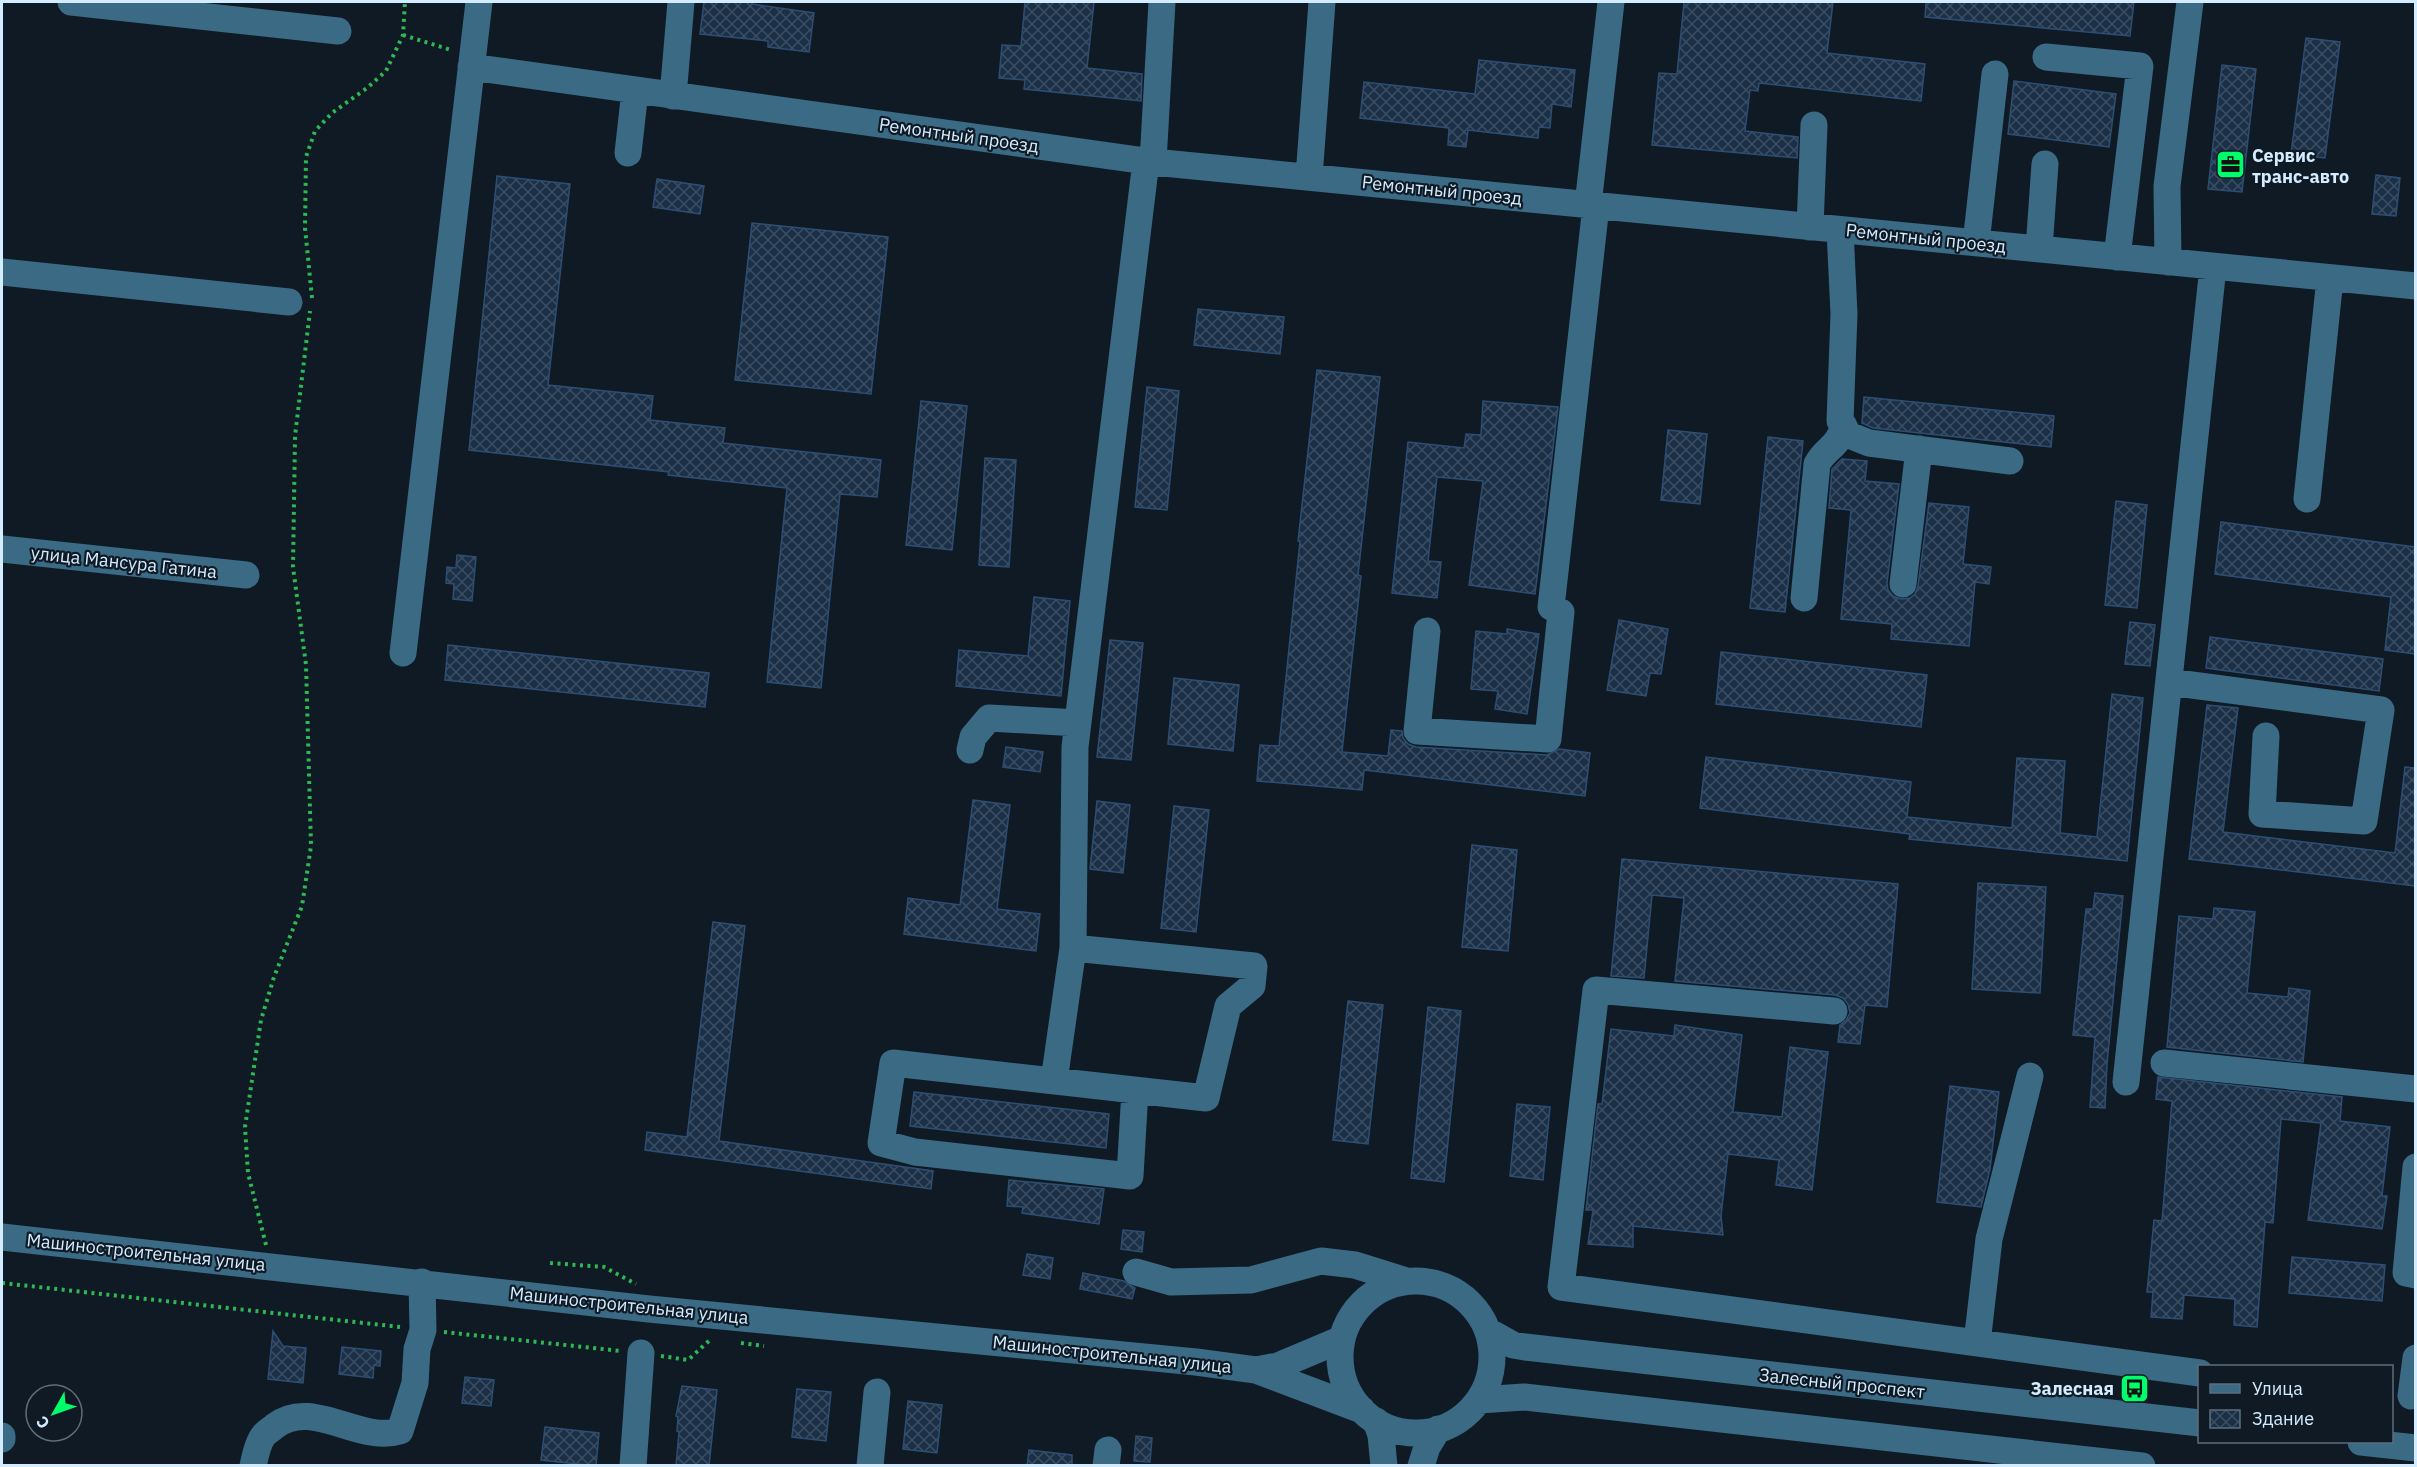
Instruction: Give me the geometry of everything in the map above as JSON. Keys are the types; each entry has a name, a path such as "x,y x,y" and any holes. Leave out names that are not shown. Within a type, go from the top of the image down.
{"street":[{"path":"71,2 338,31"},
{"path":"403,653 479,2"},
{"path":"673,96 681,2"},
{"path":"1054,1081 1072,948 1077,735 1150,161 1162,2"},
{"path":"1309,177 1322,2"},
{"path":"1427,632 1417,730 1548,739 1561,612 1551,607 1611,2"},
{"path":"2168,262 2167,186 2190,2"},
{"path":"2046,57 2140,66 2117,257"},
{"name":"Ремонтный проезд","path":"471,67 1150,161 2415,286"},
{"path":"1976,243 1995,74"},
{"path":"628,153 635,91"},
{"path":"1810,226 1814,125"},
{"path":"2039,249 2045,164"},
{"path":"1840,230 1844,314 1840,421 1850,435 1869,443 2010,461"},
{"path":"2126,1082 2212,267"},
{"path":"2,272 289,302"},
{"path":"2307,499 2330,278"},
{"path":"1804,598 1817,464 1822,455 1840,440 1844,426"},
{"path":"1903,584 1919,449"},
{"name":"улица Мансура Гатина","path":"2,549 246,575"},
{"path":"2169,681 2381,710 2364,821 2262,814 2265,736"},
{"path":"970,750 973,737 989,718 1077,735"},
{"path":"1072,948 1254,966 1252,986 1228,1006 1206,1098 1135,1090 893,1063 881,1143 915,1152 1130,1176 1135,1090"},
{"path":"1834,1011 1596,990 1562,1287 2198,1372"},
{"path":"2164,1063 2415,1089"},
{"path":"1977,1343 1989,1239 2030,1076"},
{"path":"2415,1167 2406,1273 2415,1275"},
{"name":"Машиностроительная улица","path":"2,1237 649,1309 1256,1370 1369,1415"},
{"path":"1136,1272 1171,1282 1251,1280 1321,1261 1355,1264 1406,1281 1432,1282 1456,1292 1476,1309 1488,1331 1492,1355 1489,1378 1479,1400 1468,1413 1454,1423 1438,1430 1417,1433 1396,1430 1369,1415"},
{"path":"1383,1466 1381,1436 1369,1415 1351,1396 1344,1380 1341,1363 1342,1339 1350,1318 1365,1300 1384,1287 1406,1281"},
{"path":"252,1466 264,1435 284,1419 315,1417 363,1431 387,1435 400,1431 415,1383 417,1349 423,1330 422,1282"},
{"name":"Залесный проспект","path":"1488,1331 1498,1339 1519,1346 2198,1423"},
{"name":"Машиностроительная улица","path":"1256,1370 1278,1366 1342,1339"},
{"path":"633,1466 641,1353"},
{"path":"2406,1396 2415,1358"},
{"path":"870,1466 877,1392"},
{"path":"1479,1400 1524,1397 2142,1466"},
{"path":"1421,1466 1427,1447 1438,1430"},
{"path":"2370,1443 2415,1448"}],"path":[{"path":"271,1266 248,1173 246,1127 261,1020 274,977 302,906 311,846 306,665 294,567 295,436 312,292 305,228 306,157 315,131 332,113 386,71 403,35 405,2"},
{"path":"403,35 448,48 471,67"},
{"path":"2,1283 688,1360 711,1339"}],"building":[{"path":"704,2 753,2 752,4 814,13 809,52 768,47 768,41 700,34"},
{"path":"1025,2 1094,2 1087,68 1142,74 1141,101 1024,89 1025,80 999,78 1002,45 1021,46"},
{"path":"1684,2 1833,2 1827,53 1925,64 1921,101 1759,83 1758,91 1750,90 1745,131 1798,137 1797,158 1652,145 1659,73 1677,74"},
{"path":"1926,2 2134,2 2130,36 1925,17"},
{"path":"2306,38 2340,42 2325,158 2291,154"},
{"path":"1479,60 1575,70 1571,107 1552,104 1550,128 1539,127 1538,138 1468,130 1466,147 1448,145 1449,128 1360,118 1364,82 1475,94"},
{"path":"2222,65 2256,69 2242,192 2208,189"},
{"path":"2014,81 2116,94 2109,147 2008,134"},
{"path":"2376,175 2400,178 2396,216 2372,214"},
{"path":"497,176 570,184 548,385 653,396 650,420 725,428 723,443 881,460 877,497 840,494 821,688 767,682 787,488 668,475 669,472 469,450"},
{"path":"657,179 704,186 700,214 653,207"},
{"path":"752,223 888,237 871,394 735,380"},
{"path":"1198,309 1284,317 1280,354 1194,345"},
{"path":"1317,370 1380,377 1358,575 1361,576 1342,752 1388,756 1391,730 1402,731 1403,738 1408,744 1416,747 1547,755 1559,749 1590,753 1585,796 1364,770 1362,790 1257,781 1260,745 1279,746"},
{"path":"1147,387 1179,391 1167,510 1135,507"},
{"path":"1864,397 2054,416 2051,447 1873,428 1862,423"},
{"path":"921,401 967,406 952,550 906,545"},
{"path":"1483,401 1558,407 1535,594 1469,585 1483,481 1437,477 1428,561 1441,562 1437,598 1392,593 1408,442 1464,448 1466,434 1481,435"},
{"path":"1668,430 1707,434 1700,504 1661,500"},
{"path":"1768,437 1803,441 1785,612 1750,608"},
{"path":"985,458 1016,460 1009,567 979,565"},
{"path":"1842,459 1867,461 1865,481 1899,484 1887,583 1888,590 1893,596 1901,599 1910,598 1915,594 1929,503 1969,507 1963,564 1991,567 1989,584 1975,582 1969,646 1891,639 1892,624 1841,619 1851,510 1829,508 1832,469"},
{"path":"2116,501 2147,505 2137,608 2105,605"},
{"path":"2221,522 2415,547 2415,654 2385,650 2391,597 2215,574"},
{"path":"457,555 476,557 472,601 453,599 454,584 446,583 447,567 456,568"},
{"path":"1034,597 1070,601 1061,696 956,686 959,650 1028,656"},
{"path":"1619,620 1668,629 1661,674 1650,673 1646,696 1607,690"},
{"path":"2130,622 2155,625 2150,666 2125,664"},
{"path":"1507,629 1539,634 1527,714 1495,709 1498,691 1471,689 1476,631 1507,634"},
{"path":"2210,637 2383,659 2379,691 2206,668"},
{"path":"1110,640 1143,643 1131,760 1097,757"},
{"path":"448,645 709,673 705,707 445,680"},
{"path":"1721,652 1927,675 1921,727 1716,704"},
{"path":"1174,678 1239,685 1233,751 1168,744"},
{"path":"2112,694 2143,698 2127,861 1909,839 1910,834 1700,808 1706,757 1911,782 1907,817 2012,828 2017,758 2065,761 2060,833 2097,837"},
{"path":"2207,705 2238,708 2223,832 2395,853 2405,767 2415,768 2415,886 2189,859"},
{"path":"1006,747 1043,752 1040,772 1003,767"},
{"path":"973,800 1010,805 997,909 1040,914 1036,951 904,934 908,898 960,905"},
{"path":"1097,801 1130,805 1123,873 1090,869"},
{"path":"1174,806 1209,810 1196,932 1161,928"},
{"path":"1472,845 1517,850 1508,951 1462,947"},
{"path":"1622,859 1898,884 1887,1007 1865,1005 1860,1044 1838,1042 1840,1025 1850,1013 1848,1004 1843,998 1835,995 1675,981 1684,898 1652,895 1644,978 1611,976"},
{"path":"1978,883 2046,887 2040,993 1972,989"},
{"path":"2095,893 2123,896 2105,1108 2090,1107 2095,1037 2073,1035 2086,909 2093,909"},
{"path":"2214,908 2255,912 2247,993 2288,997 2289,988 2310,991 2303,1062 2167,1047 2179,916 2213,919"},
{"path":"713,922 745,926 719,1141 933,1171 931,1189 645,1150 647,1132 687,1137"},
{"path":"1348,1001 1383,1005 1368,1144 1333,1140"},
{"path":"1428,1007 1461,1011 1444,1182 1411,1178"},
{"path":"1675,1025 1742,1035 1733,1112 1782,1117 1790,1047 1828,1052 1812,1190 1776,1185 1779,1160 1728,1154 1721,1216 1723,1235 1633,1226 1633,1247 1588,1244 1593,1210 1586,1210 1598,1104 1602,1104 1611,1029 1674,1036"},
{"path":"2158,1077 2342,1097 2340,1121 2390,1127 2382,1196 2387,1196 2382,1229 2308,1220 2321,1123 2281,1119 2273,1223 2265,1222 2257,1327 2234,1325 2235,1299 2184,1295 2182,1319 2151,1317 2153,1292 2147,1292 2154,1220 2162,1221 2172,1101 2156,1099"},
{"path":"1950,1086 1999,1092 1990,1169 1981,1207 1937,1202"},
{"path":"914,1092 1109,1114 1106,1148 910,1126"},
{"path":"1517,1104 1550,1107 1543,1180 1510,1176"},
{"path":"1009,1180 1104,1189 1099,1224 1022,1213 1023,1207 1007,1206"},
{"path":"1123,1230 1144,1232 1142,1252 1121,1249"},
{"path":"1027,1254 1053,1258 1050,1279 1023,1275"},
{"path":"2292,1257 2385,1265 2382,1301 2289,1293"},
{"path":"1083,1273 1124,1281 1135,1288 1132,1299 1080,1289"},
{"path":"273,1331 283,1346 306,1348 303,1383 268,1379"},
{"path":"342,1347 381,1351 380,1366 374,1365 373,1378 339,1374"},
{"path":"465,1377 494,1380 491,1406 462,1403"},
{"path":"682,1386 717,1390 709,1466 676,1466 679,1432 676,1416"},
{"path":"797,1389 831,1392 826,1441 792,1437"},
{"path":"908,1401 942,1405 937,1453 903,1449"},
{"path":"545,1427 599,1433 596,1466 541,1460"},
{"path":"1136,1436 1152,1438 1150,1462 1134,1461"},
{"path":"1029,1450 1072,1455 1072,1466 1027,1466"}],"place":[{"name":"Сервис транс-авто","path":"2231,165"},
{"name":"Залесная","path":"2135,1388"}]}
